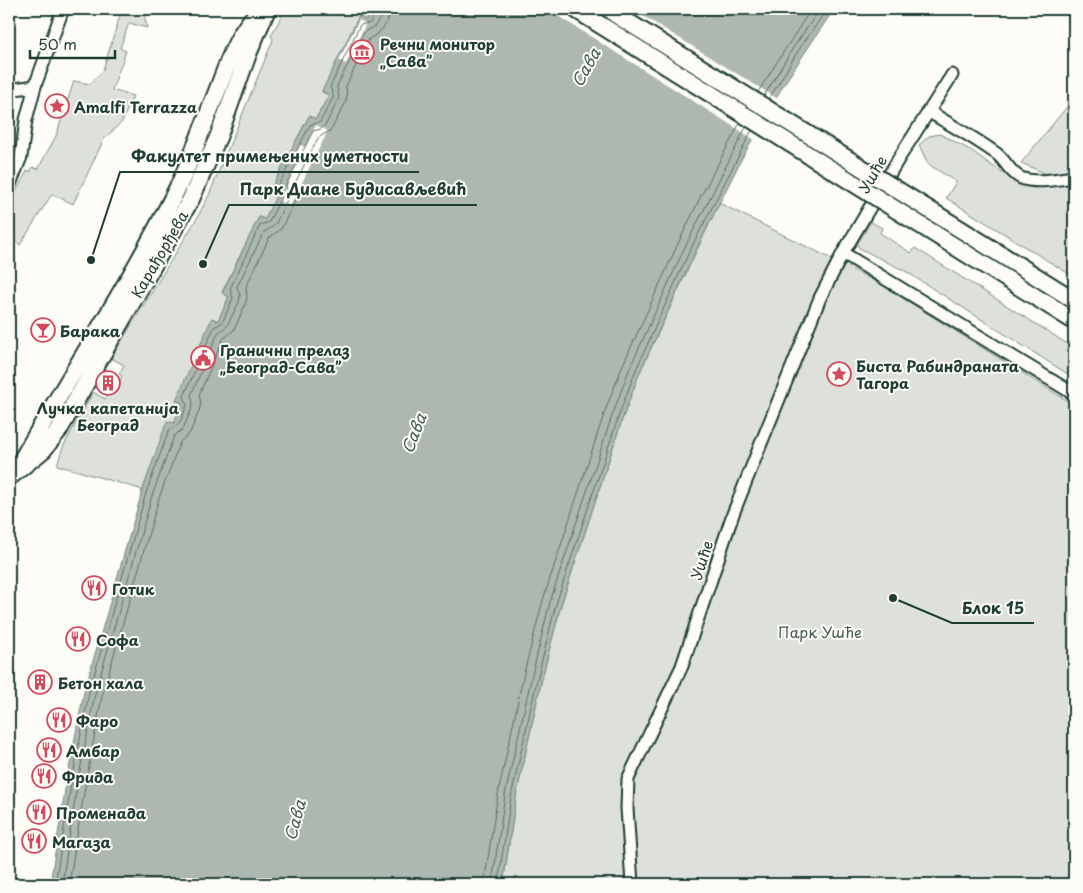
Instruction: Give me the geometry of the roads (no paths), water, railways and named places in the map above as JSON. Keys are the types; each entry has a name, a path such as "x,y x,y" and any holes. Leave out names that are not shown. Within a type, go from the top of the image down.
{"main road":[{"name":"Карађорђева","path":"10,477 43,450 59,430 181,217 205,171 248,54 268,9"},
{"path":"575,9 1074,321"},
{"path":"607,9 1074,300"},
{"name":"Карађорђева","path":"10,477 100,329 169,204 196,145 228,62 256,12"}],"street":[{"path":"9,187 21,157 26,120 35,86 63,9"},
{"name":"Ушће","path":"632,884 627,808 628,779 682,666 727,532 820,298 843,253 899,158 952,75"},
{"path":"9,90 35,86"},
{"path":"928,111 993,151 1012,172 1021,178 1036,180 1074,177"},
{"path":"843,253 1074,394"}],"water":[{"name":"Сава","path":"373,9 834,9 784,84 742,158 694,254 639,374 561,605 542,678 516,797 503,884 50,884 66,784 84,692 142,492 167,421 174,423 182,403 176,400 212,318 218,321 229,297 222,293 259,217 265,219 277,194 270,191 309,116 316,119 329,95 322,91 359,16 366,20"}],"place":[{"name":"Речни монитор „Сава”","path":"362,52"},
{"name":"Amalfi Terrazza","path":"57,106"},
{"name":"Факултет примењених уметности","path":"91,260"},
{"name":"Парк Диане Будисављевић","path":"203,264"},
{"name":"Барака","path":"43,330"},
{"name":"Гранични прелаз „Београд-Сава”","path":"203,358"},
{"name":"Биста Рабиндраната Тагора","path":"839,374"},
{"name":"Лучка капетанија Београд","path":"108,383"},
{"name":"Готик","path":"94,588"},
{"name":"Блок 15","path":"893,598"},
{"name":"Софа","path":"78,639"},
{"name":"Бетон хала","path":"40,682"},
{"name":"Фаро","path":"59,720"},
{"name":"Амбар","path":"49,750"},
{"name":"Фрида","path":"44,776"},
{"name":"Променада","path":"39,812"},
{"name":"Магаза","path":"34,841"}],"park label":[{"name":"Парк Ушће","path":"820,631"}]}
